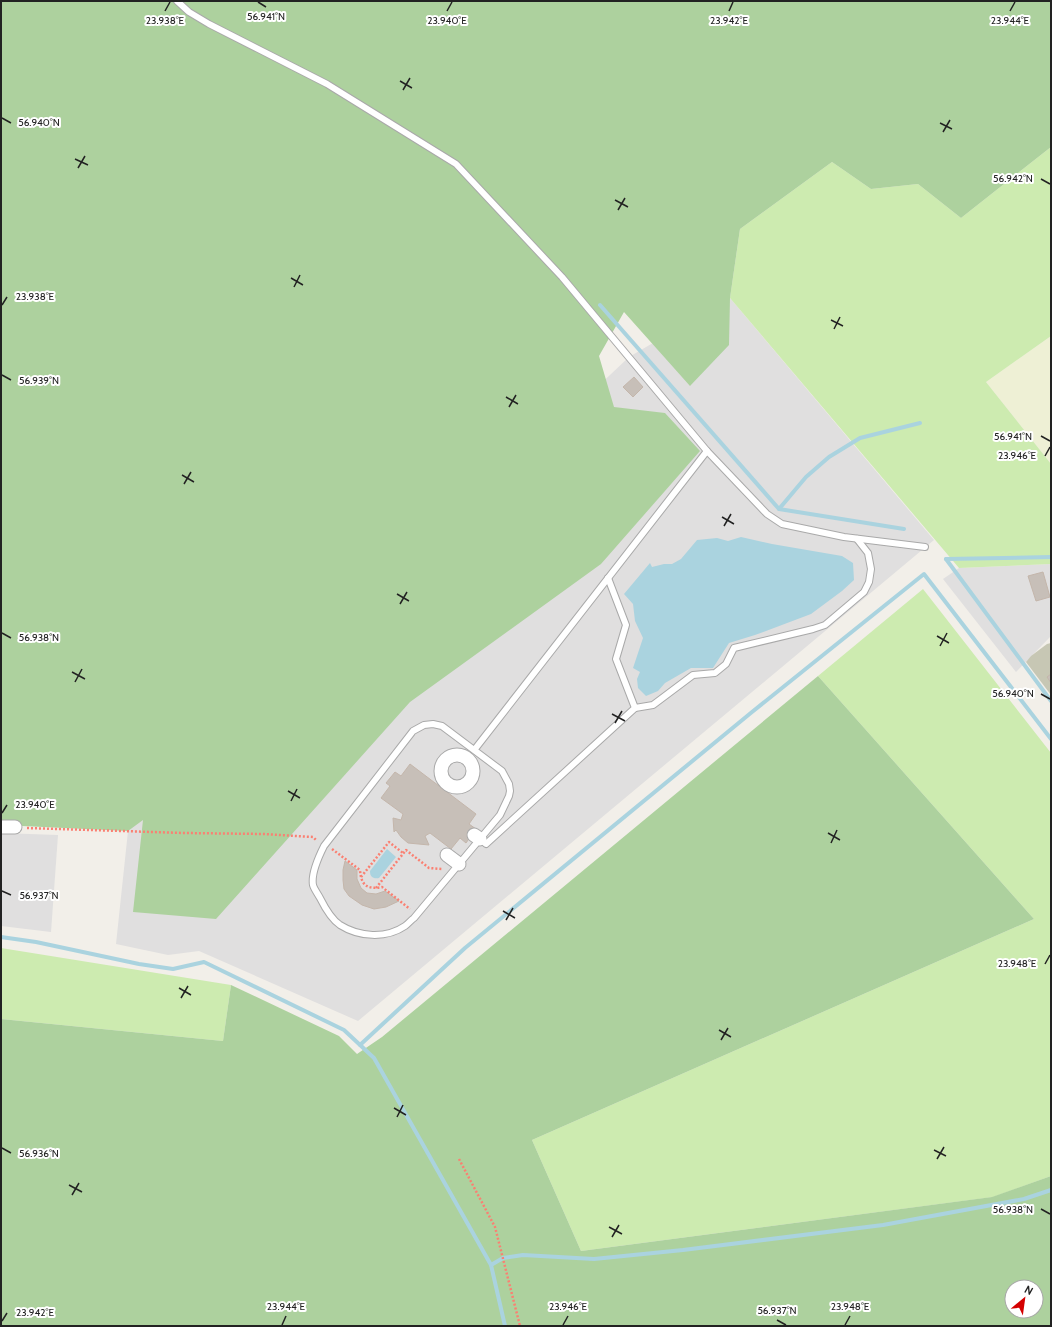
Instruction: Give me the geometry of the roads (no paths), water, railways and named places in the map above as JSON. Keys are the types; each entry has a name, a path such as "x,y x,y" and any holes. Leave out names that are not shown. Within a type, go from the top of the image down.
{"street":[{"path":"1,827 15,827"},
{"path":"447,855 458,865"}],"lane":[{"path":"177,1 188,12 209,24 327,84 456,164 562,277 707,451 767,514 782,524 844,537 925,547"},
{"path":"471,754 707,451"},
{"path":"477,837 486,844 635,708 653,704 693,675 714,672 726,664 734,648 813,630 826,624 864,592 869,582 871,568 868,553 857,539"},
{"path":"608,578 626,625 616,659 635,708"},
{"path":"433,724 442,726 471,754 502,771 509,784 509,796 500,815 477,837 458,865 404,926 384,935 367,935 340,925 324,907 313,884 316,864 325,845 413,731 424,725 433,724"}],"water":[{"path":"741,537 842,556 853,563 854,580 811,614 729,643 713,668 691,668 665,683 658,691 646,696 638,688 637,679 640,672 633,668 643,638 635,621 633,604 624,594 650,563 652,567 672,564 681,559 697,540 717,538 728,541"},
{"path":"387,849 396,857 379,878 374,878 371,876 370,871"}],"waterway":[{"path":"600,305 779,509 904,529"},
{"path":"779,509 806,477 829,457 860,438 920,423"},
{"path":"946,559 1051,557"},
{"path":"946,559 1051,701"},
{"path":"360,1045 465,948 752,712 924,574 1051,739"},
{"path":"1,937 36,942 139,964 173,969 204,962 344,1030 374,1058 491,1265 505,1326"},
{"path":"491,1265 503,1258 523,1255 594,1259 683,1250 883,1225 1024,1199 1051,1190"}]}
